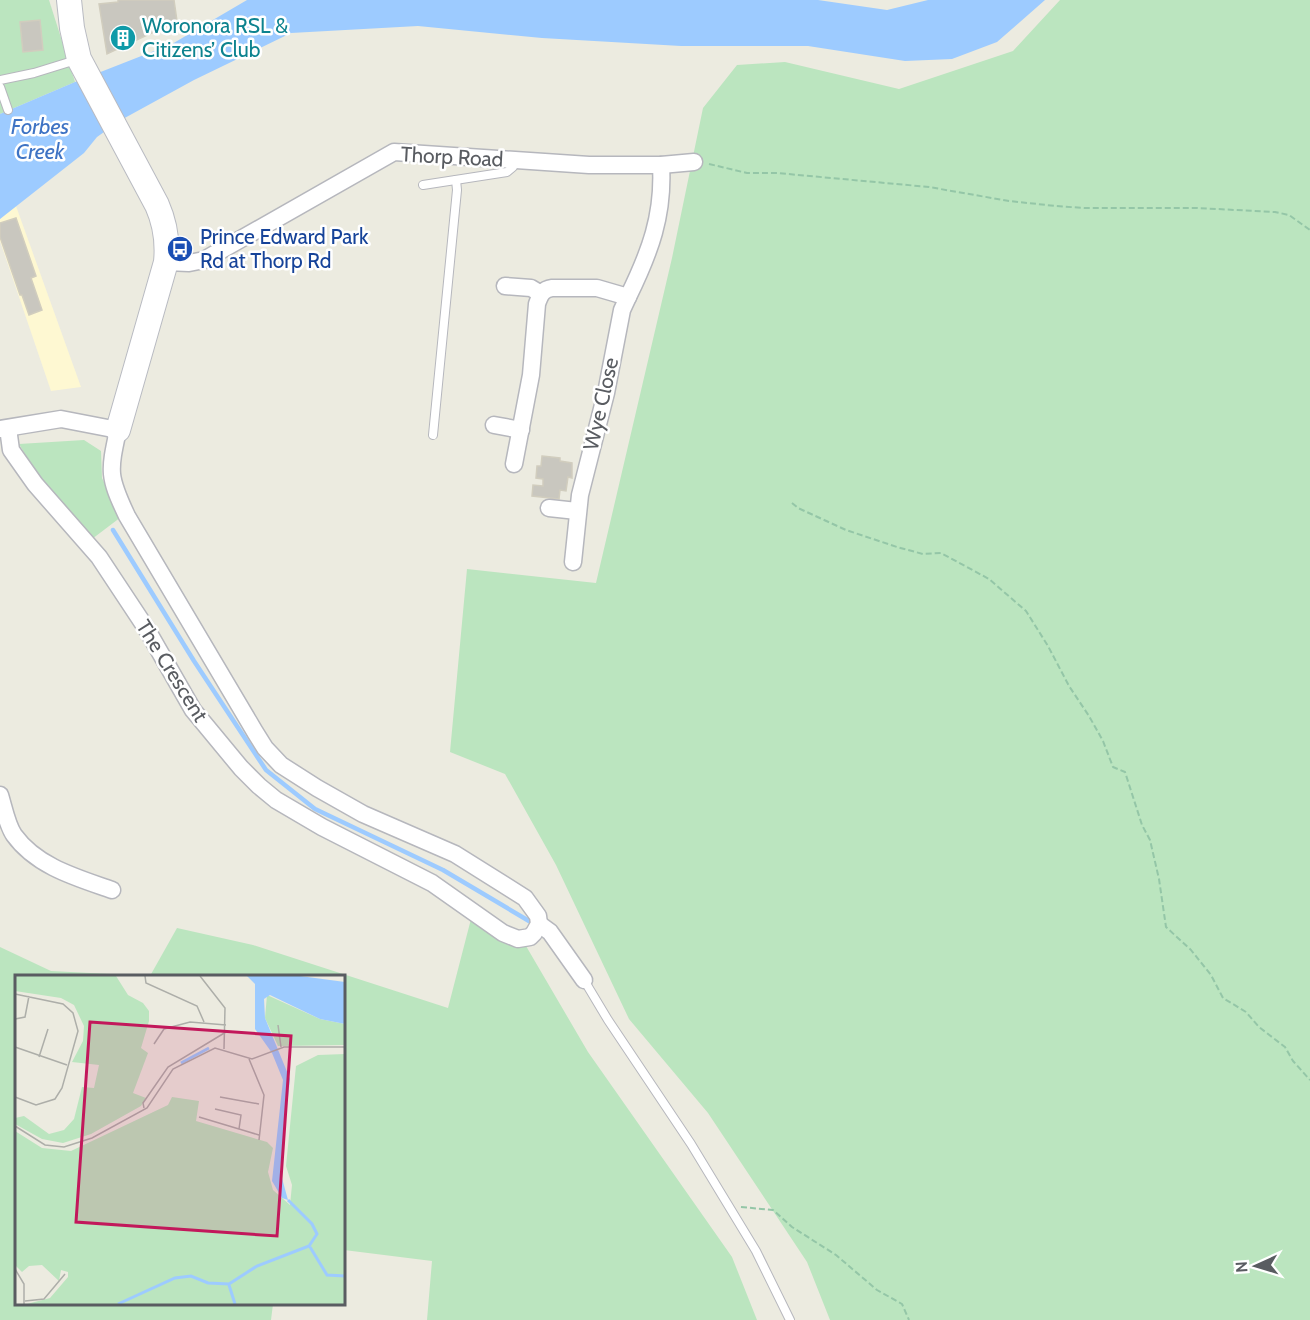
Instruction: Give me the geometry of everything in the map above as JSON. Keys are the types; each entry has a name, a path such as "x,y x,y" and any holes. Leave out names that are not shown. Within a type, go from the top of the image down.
{"street":[{"path":"4,429 61,419 118,430 166,262 165,229 160,212 83,66 72,28 69,0"},
{"name":"Thorp Road","path":"166,262 189,263 204,260 394,152 589,165 661,165 694,162"},
{"name":"Wye Close","path":"573,562 578,511 606,393 622,310 646,259 657,224 662,188 661,165"},
{"path":"505,286 531,288 541,294"},
{"path":"514,464 531,375 537,304 541,294 547,288 597,288 628,297"},
{"path":"494,425 521,430"},
{"name":"The Crescent","path":"4,429 11,450 35,484 99,557 146,628 193,710 259,786 276,800 322,827 432,883 503,933 518,939 530,937 539,924 538,916 525,898 455,854 363,814 317,788 281,765 272,756 255,732 127,516 114,488 111,464 118,430"},
{"path":"549,508 578,511"},
{"path":"0,795 7,838 62,873 112,890"},
{"name":"The Crescent","path":"539,924 550,932 584,980"}],"lane":[{"path":"0,80 83,66"},
{"path":"0,87 8,110"},
{"path":"423,185 507,172 513,167 515,160"},
{"path":"433,435 457,190 456,180"},
{"path":"584,980 730,1207 756,1251 790,1320"}],"path":[{"path":"694,162 747,173 769,172 929,187 1009,201 1056,206 1197,208 1275,212 1289,216 1310,230"},
{"path":"792,503 846,530 917,553 941,553 989,579 1026,610 1069,686 1104,741 1113,767 1125,772 1142,825 1150,840 1166,927 1191,950 1211,975 1224,998 1246,1012 1259,1027 1286,1047 1293,1060 1310,1080"},
{"path":"730,1207 753,1206 773,1210 792,1227 836,1255 877,1290 902,1304 909,1320"}],"shaded area":[{"path":"16,206 81,387 51,391 0,241 0,219"}],"green space":[{"path":"0,0 49,0 75,82 0,114"},
{"path":"1060,0 1310,0 1310,1320 830,1320 807,1262 708,1113 629,1019 556,865 505,774 450,752 467,569 596,583 672,258 703,108 737,65 785,62 899,89 1013,51"},
{"path":"84,440 101,451 102,478 121,517 92,539 43,484 19,444"},
{"path":"471,919 508,944 526,946 588,1052 732,1257 757,1320 427,1320 432,1261 345,1250 345,975 151,975 177,928 253,945 448,1008"},
{"path":"0,947 51,971 130,975 15,975 15,1305 273,1305 271,1320 0,1320"}],"water":[{"name":"Forbes Creek","path":"247,0 818,0 887,10 928,0 1045,0 997,42 952,59 905,61 808,46 681,46 542,38 418,26 291,33 194,80 121,120 97,137 84,153 0,219 0,114 172,44"}],"building":[{"name":"Woronora RSL & Citizens’ Club","path":"118,0 174,0 177,21 107,54 99,4 118,2"},
{"path":"40,20 43,50 23,52 20,22"},
{"path":"16,218 36,276 31,278 42,310 29,315 0,237 0,223"},
{"path":"542,456 560,458 560,461 572,463 572,478 568,477 566,491 560,490 559,499 532,496 533,485 543,486 543,479 536,478 537,466 541,466"}],"waterway":[{"path":"113,530 194,661 266,770 315,809 443,870 529,921"}],"place":[{"name":"Woronora RSL & Citizens’ Club","path":"123,38"},
{"name":"Prince Edward Park Rd at Thorp Rd","path":"180,249"}]}
